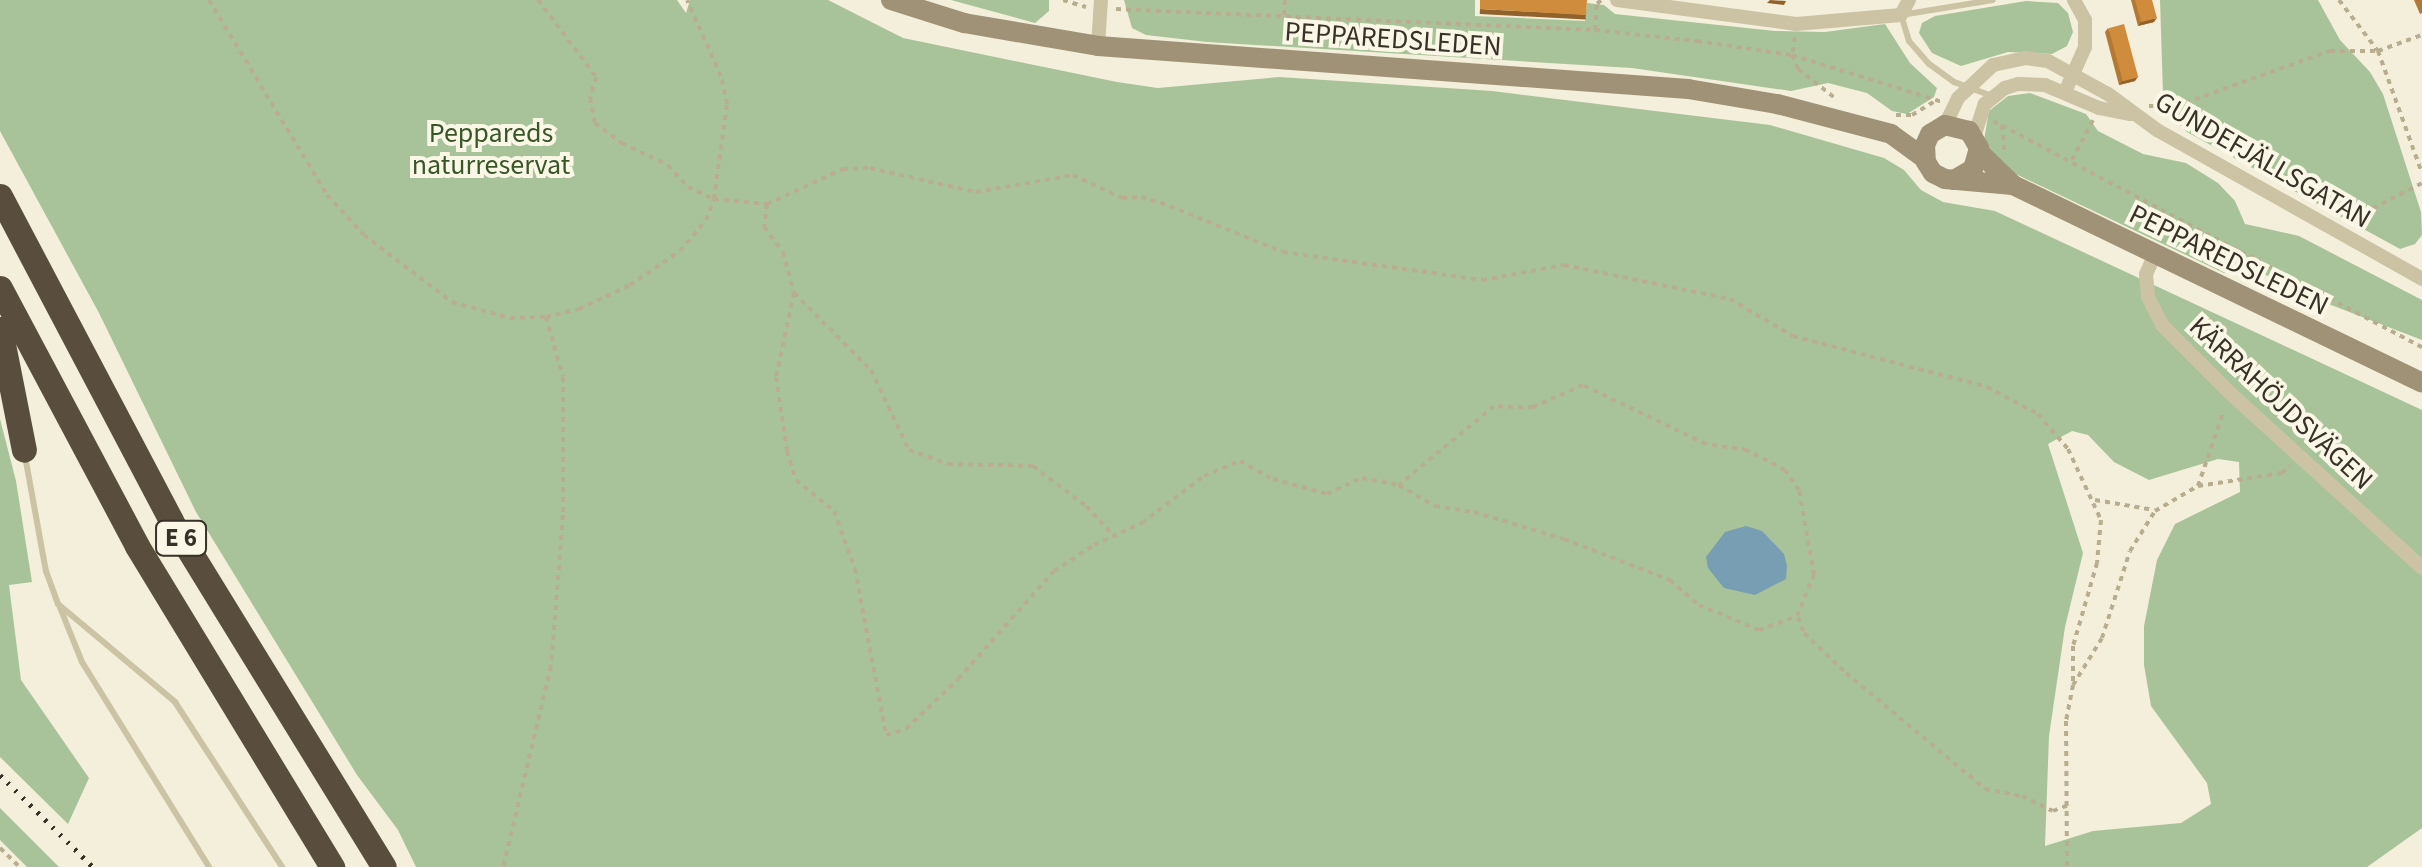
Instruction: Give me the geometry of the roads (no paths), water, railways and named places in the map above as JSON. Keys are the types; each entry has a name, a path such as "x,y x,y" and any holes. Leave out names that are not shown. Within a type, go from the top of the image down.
{"highway":[{"name":"E 6","path":"0,196 171,521 384,867"},
{"name":"E 6","path":"0,288 146,562 332,867"},
{"path":"0,329 24,450"}],"street":[{"name":"PEPPAREDSLEDEN","path":"891,0 964,22 1098,46 1688,88 1891,124 1945,120"},
{"path":"1617,0 1796,24 1901,15 1909,0"},
{"path":"2065,92 2075,74 2086,34 2075,1"},
{"path":"1098,46 1101,4"},
{"name":"GUNDEFJÄLLSGATAN","path":"1945,120 1968,88 1993,66 2008,60 2048,62 2075,74 2131,114 2422,279"},
{"name":"GUNDEFJÄLLSGATAN","path":"1993,96 2005,88 2032,83 2065,92 2099,108 2131,114"},
{"path":"1977,144 1962,126 1945,120 1926,141 1924,158 1933,173 1954,180 1973,169 1977,144 1980,116 1993,96"},
{"name":"PEPPAREDSLEDEN","path":"1891,124 1924,158"},
{"name":"PEPPAREDSLEDEN","path":"1977,144 2013,186"},
{"name":"PEPPAREDSLEDEN","path":"1954,180 2013,186 2422,383"},
{"name":"KÄRRAHÖJDSVÄGEN","path":"2155,254 2146,274 2148,297 2162,325 2230,394 2422,568"}],"lane":[{"path":"1993,96 1968,88 1918,53 1901,15 1994,0"},
{"path":"24,450 46,572 82,662 208,867"},
{"path":"58,604 175,702 282,867"}],"water":[{"path":"1746,526 1762,531 1784,554 1787,566 1786,579 1755,595 1724,588 1708,568 1706,557 1725,532"}],"railway":[{"path":"0,775 93,867"}],"park label":[{"name":"Peppareds naturreservat","path":"491,149"}]}
